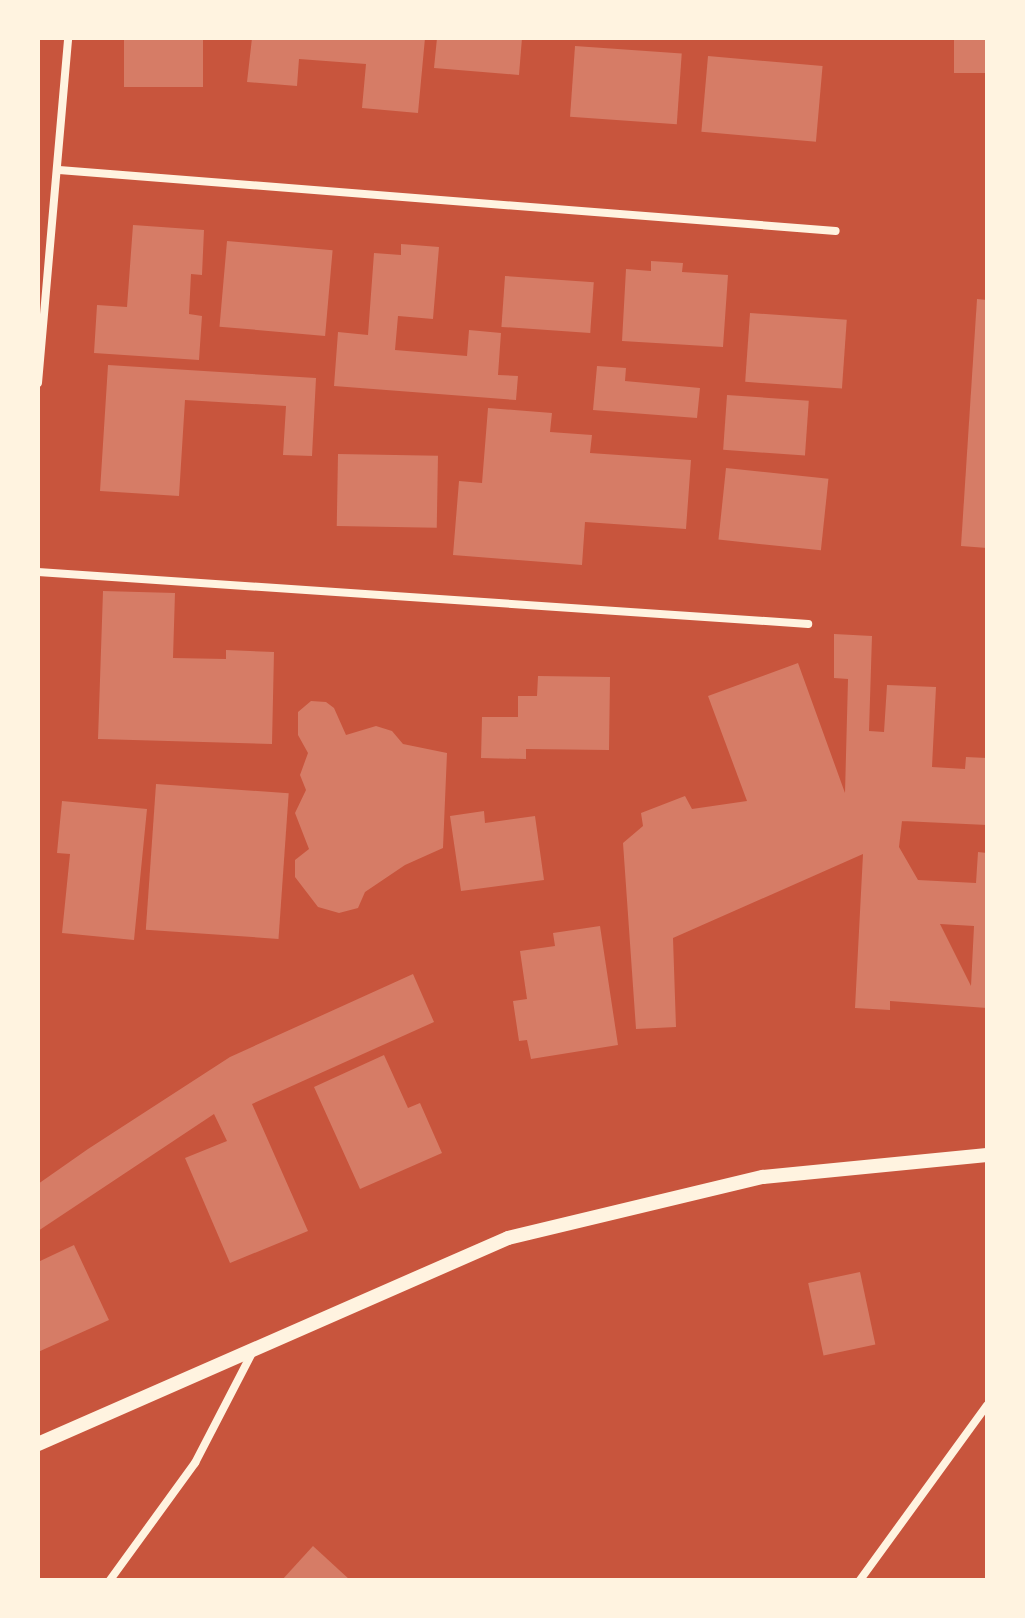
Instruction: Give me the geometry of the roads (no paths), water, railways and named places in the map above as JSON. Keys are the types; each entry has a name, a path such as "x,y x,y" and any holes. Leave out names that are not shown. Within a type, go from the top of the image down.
{"street":[{"path":"38,383 59,170 68,38"},
{"path":"59,170 836,231"},
{"path":"38,572 808,624"},
{"path":"38,1444 256,1345 508,1238 763,1177 987,1155"},
{"path":"110,1580 195,1463 256,1345"},
{"path":"860,1580 987,1405"}]}
